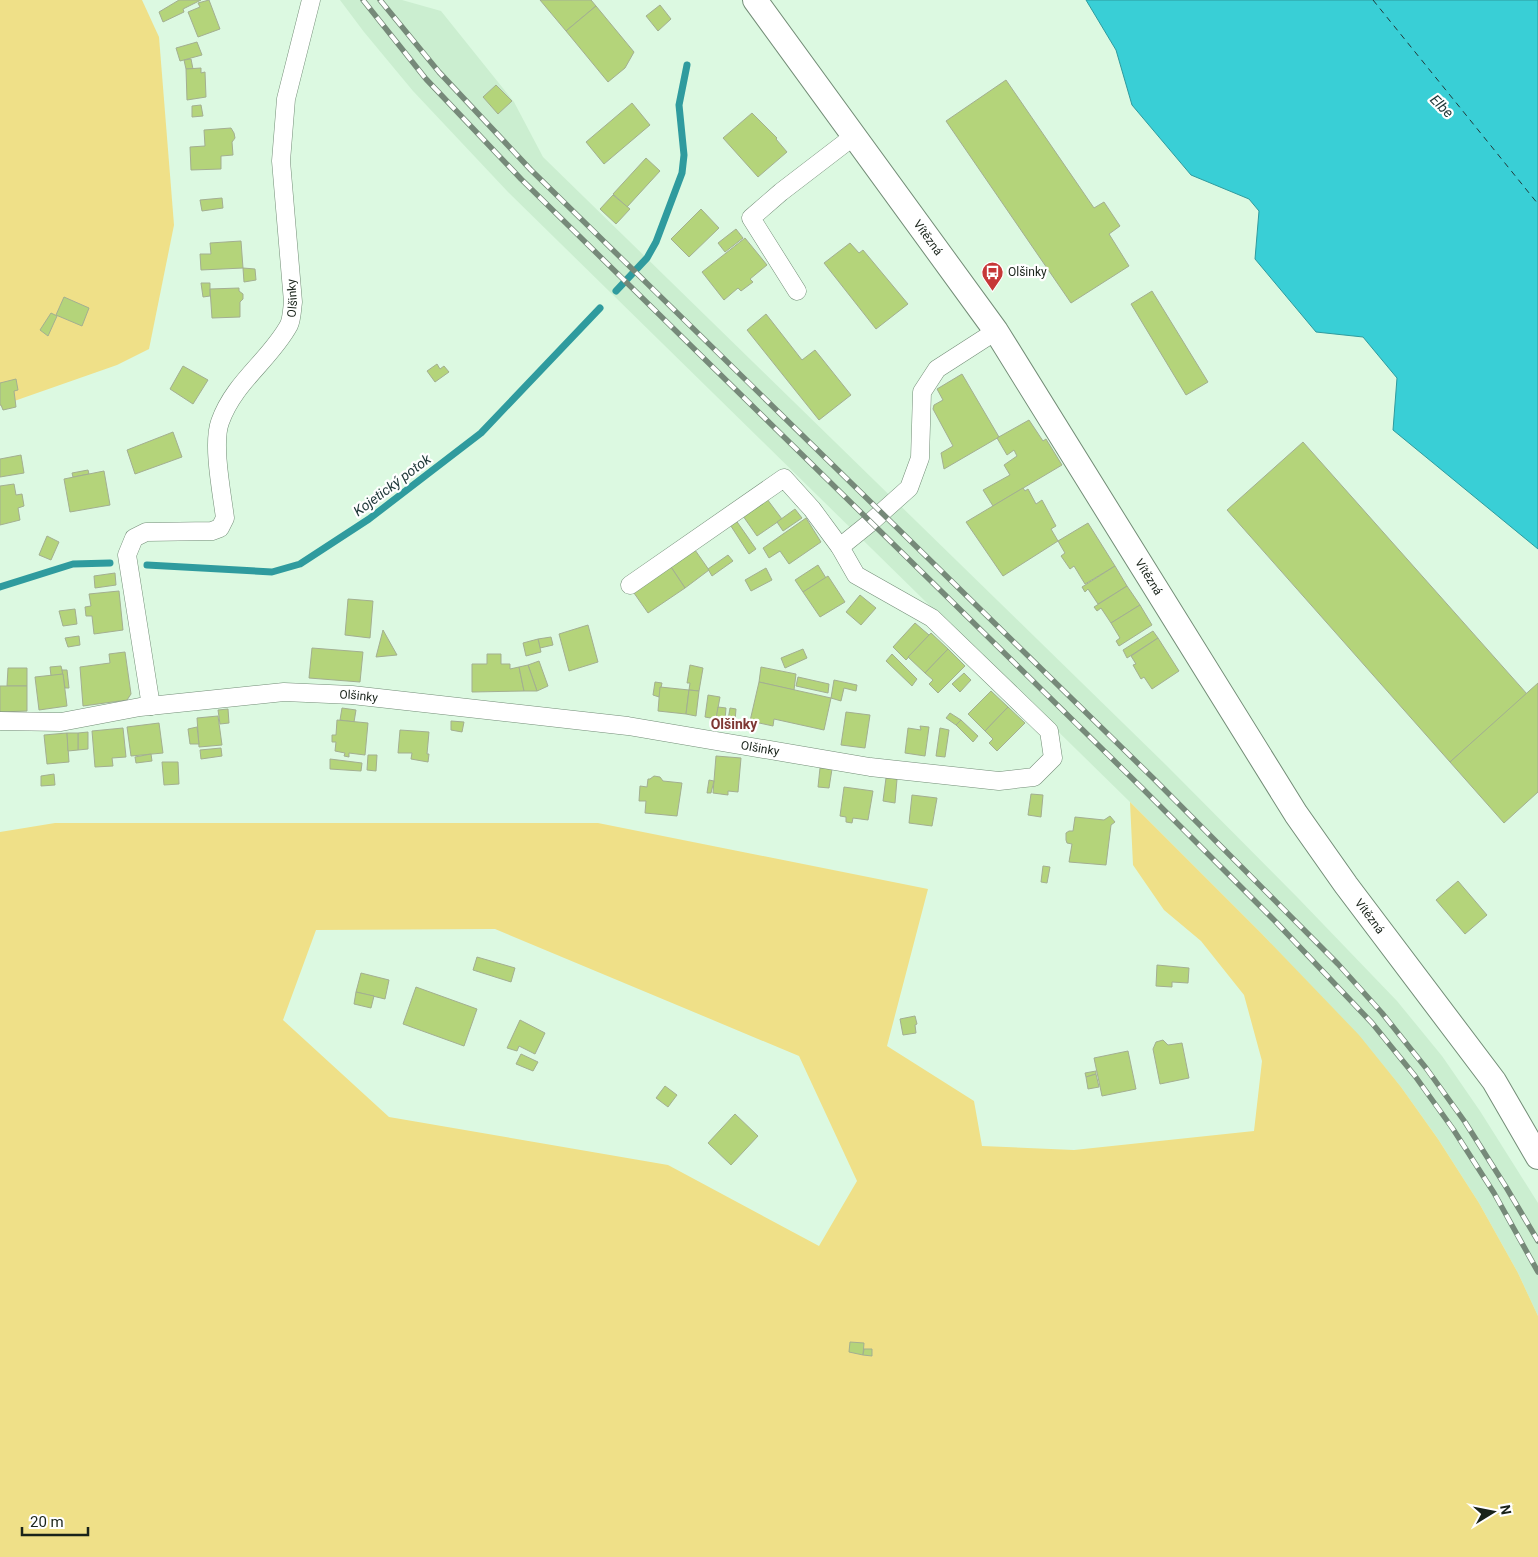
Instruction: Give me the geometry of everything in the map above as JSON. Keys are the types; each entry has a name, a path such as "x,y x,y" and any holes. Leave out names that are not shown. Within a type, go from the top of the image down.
{"main road":[{"name":"Vítězná","path":"755,0 996,331 1296,814 1346,885 1494,1082 1538,1157"}],"street":[{"name":"Olšinky","path":"151,706 127,555 134,538 146,532 212,531 220,528 225,518 217,452 219,424 234,393 280,338 290,323 293,302 280,161 286,99 311,0"},
{"path":"797,291 751,218 781,192 854,136"},
{"path":"840,547 909,488 920,458 922,392 937,370 996,331"},
{"name":"Olšinky","path":"0,721 61,722 151,706 284,692 352,695 628,726 870,767 999,781 1034,777 1053,758 1049,731 932,618 856,575 840,547 812,509 784,478 630,585"}],"shaded area":[{"path":"0,0 142,0 159,37 174,225 149,349 117,365 0,406"},
{"path":"340,0 402,0 441,11 514,102 543,157 1166,765 1397,1001 1442,1056 1480,1111 1538,1203 1538,1316 1518,1273 1479,1203 1438,1139 1401,1087 1358,1035 1262,934 1130,802 508,192 413,91"},
{"path":"1130,802 1262,934 1359,1035 1401,1087 1438,1139 1479,1203 1518,1273 1538,1316 1538,1557 0,1557 0,832 55,823 598,823 928,889 887,1046 974,1101 982,1146 1074,1150 1254,1131 1262,1061 1244,995 1201,941 1164,910 1133,865","holes":["495,929 799,1056 857,1181 819,1246 668,1165 389,1117 283,1020 316,930"]}],"water":[{"name":"Elbe","path":"1086,0 1538,0 1538,549 1393,430 1397,378 1363,337 1316,332 1255,259 1259,211 1249,199 1191,175 1132,105 1116,50"}],"building":[{"path":"179,0 201,0 183,9 184,12 163,22 159,12"},
{"path":"209,0 220,29 198,37 188,12 200,7 198,3"},
{"path":"540,0 591,0 596,6 566,31"},
{"path":"660,5 671,19 658,31 646,16"},
{"path":"596,6 634,52 625,68 608,82 566,31"},
{"path":"197,42 202,55 180,61 176,48"},
{"path":"191,59 193,69 186,69 184,60"},
{"path":"201,68 201,73 205,72 206,97 187,100 186,69"},
{"path":"1006,80 1094,208 1104,202 1120,226 1109,234 1129,266 1071,303 946,121"},
{"path":"496,85 512,101 498,114 483,97"},
{"path":"632,103 650,125 604,164 586,142"},
{"path":"201,105 203,116 192,117 192,106"},
{"path":"752,113 777,138 787,152 758,177 723,138"},
{"path":"231,128 235,138 232,142 233,155 221,156 221,169 191,170 190,147 205,146 204,130"},
{"path":"646,158 660,171 627,207 613,194"},
{"path":"613,195 630,209 616,224 600,209"},
{"path":"222,198 223,208 202,211 200,200"},
{"path":"701,209 719,228 689,257 671,239"},
{"path":"736,229 743,238 725,252 718,243"},
{"path":"745,238 767,265 750,279 753,282 741,291 738,288 724,300 702,272"},
{"path":"241,241 243,268 201,270 200,254 211,254 210,243"},
{"path":"850,243 859,253 863,250 908,304 876,329 824,263"},
{"path":"243,268 255,269 256,280 244,282"},
{"path":"201,283 210,283 210,296 203,297"},
{"path":"239,288 239,291 243,294 243,299 240,302 240,317 212,318 210,289"},
{"path":"1152,291 1208,382 1186,395 1131,304"},
{"path":"64,297 89,308 82,326 56,315"},
{"path":"51,313 57,316 48,336 40,330"},
{"path":"766,314 802,360 815,350 851,395 819,420 747,330"},
{"path":"437,364 440,369 444,366 449,372 435,382 427,371"},
{"path":"183,366 208,380 193,404 170,389"},
{"path":"962,374 999,437 944,469 941,453 953,446 933,409 934,405 943,400 937,389"},
{"path":"16,379 18,390 14,391 16,407 3,410 0,405 0,383"},
{"path":"1029,420 1043,441 1046,439 1062,465 993,506 983,490 1010,475 1004,465 1017,456 1014,450 1007,455 997,438"},
{"path":"173,432 182,457 135,474 127,450"},
{"path":"1303,442 1527,694 1450,762 1227,510"},
{"path":"21,455 24,473 0,477 0,459"},
{"path":"88,470 89,474 73,477 72,473"},
{"path":"104,471 110,505 70,512 64,479"},
{"path":"14,484 16,495 22,494 24,506 18,508 20,520 0,525 0,486"},
{"path":"1023,488 1025,491 1028,489 1036,504 1042,500 1056,526 1051,529 1058,541 1003,576 966,522"},
{"path":"767,499 782,519 757,536 743,516"},
{"path":"795,509 802,518 783,531 777,522"},
{"path":"733,516 756,549 749,554 727,520"},
{"path":"806,518 821,542 789,564 780,551 769,558 763,548"},
{"path":"1088,523 1115,566 1085,584 1074,566 1070,569 1061,556 1065,553 1058,541"},
{"path":"47,536 59,542 51,560 39,555"},
{"path":"695,550 709,570 685,588 671,567"},
{"path":"728,555 733,561 712,576 708,569"},
{"path":"818,565 826,578 803,592 795,580"},
{"path":"1115,566 1127,586 1098,604 1088,589 1085,592 1082,587"},
{"path":"671,567 685,588 648,613 634,593"},
{"path":"766,568 772,580 751,591 745,580"},
{"path":"115,573 116,585 95,588 94,576"},
{"path":"828,576 845,602 820,617 803,592"},
{"path":"1127,586 1140,605 1111,623 1101,608 1097,611 1094,607"},
{"path":"119,591 123,630 94,634 92,616 86,616 85,607 91,606 89,594"},
{"path":"860,595 876,608 861,625 846,612"},
{"path":"348,599 373,601 370,638 345,635"},
{"path":"1140,605 1152,625 1119,646 1116,641 1120,638 1111,623"},
{"path":"75,609 77,624 63,626 59,611"},
{"path":"915,623 929,635 906,660 893,647"},
{"path":"588,625 598,662 569,671 559,634"},
{"path":"383,630 397,655 376,657"},
{"path":"1153,631 1158,638 1127,658 1123,650"},
{"path":"931,633 948,649 925,673 908,657"},
{"path":"79,636 80,645 68,647 65,638"},
{"path":"551,637 553,645 540,648 538,639"},
{"path":"1158,638 1179,671 1152,689 1144,677 1141,679 1133,665 1136,664 1131,656"},
{"path":"538,639 541,652 526,656 523,643"},
{"path":"312,648 363,652 360,682 309,678"},
{"path":"803,649 807,658 785,668 781,658"},
{"path":"948,649 965,666 938,693 929,684 933,680 925,673"},
{"path":"125,652 131,694 127,700 83,706 80,667 110,663 109,654"},
{"path":"487,654 501,654 501,664 510,664 510,669 519,667 524,691 472,692 472,664 487,664"},
{"path":"892,654 917,679 912,686 886,661"},
{"path":"539,661 548,686 537,691 528,665"},
{"path":"528,665 537,691 524,691 519,667"},
{"path":"690,665 703,668 699,691 689,690 690,683 687,683"},
{"path":"61,666 63,674 51,676 50,667"},
{"path":"761,667 796,674 794,690 759,682"},
{"path":"8,668 27,668 27,686 7,686"},
{"path":"62,670 67,670 69,688 65,688"},
{"path":"964,673 971,680 960,692 952,684"},
{"path":"63,674 67,706 39,710 35,677"},
{"path":"798,677 829,684 828,693 796,686"},
{"path":"834,680 857,685 856,691 844,688 841,701 831,698"},
{"path":"655,682 662,683 659,697 653,695"},
{"path":"759,682 831,698 824,730 774,719 773,726 750,721"},
{"path":"1538,683 1538,792 1504,823 1450,762"},
{"path":"0,686 27,686 27,711 0,712"},
{"path":"660,687 689,690 686,714 658,711"},
{"path":"689,690 699,691 696,716 686,714"},
{"path":"991,691 1008,707 985,731 968,714"},
{"path":"708,695 720,697 716,719 705,717"},
{"path":"718,707 726,708 725,720 716,719"},
{"path":"1008,707 1025,723 997,751 989,743 993,739 985,731"},
{"path":"342,708 356,710 354,722 340,720"},
{"path":"730,708 736,709 735,721 728,720"},
{"path":"228,709 229,723 220,724 218,710"},
{"path":"846,712 870,715 865,748 841,745"},
{"path":"950,713 961,720 956,725 946,718"},
{"path":"218,716 222,745 199,747 197,718"},
{"path":"337,720 368,723 365,755 349,753 349,757 344,756 345,753 335,751 336,742 332,742 332,735 336,735"},
{"path":"961,720 978,736 973,742 956,725"},
{"path":"451,721 464,722 462,732 451,730"},
{"path":"159,723 163,753 131,756 127,727"},
{"path":"920,726 929,727 925,756 905,753 908,728 921,730"},
{"path":"197,727 199,744 190,744 188,729"},
{"path":"123,728 126,757 112,758 113,766 95,767 92,731"},
{"path":"940,728 949,730 945,757 936,756"},
{"path":"400,730 429,732 428,762 411,759 412,753 398,753"},
{"path":"88,732 88,749 78,750 78,733"},
{"path":"67,733 69,762 47,764 44,735"},
{"path":"67,733 78,733 78,750 68,751"},
{"path":"221,748 222,756 201,759 200,750"},
{"path":"151,754 152,761 136,763 135,757"},
{"path":"368,755 377,755 376,771 367,770"},
{"path":"716,756 741,758 738,792 728,791 728,795 713,793"},
{"path":"330,759 362,763 361,771 330,769"},
{"path":"162,762 178,762 179,784 164,785"},
{"path":"820,768 832,769 829,788 818,787"},
{"path":"54,774 55,785 41,786 41,776"},
{"path":"654,776 660,777 663,781 682,783 677,816 645,813 646,801 639,801 640,786 647,787 648,779"},
{"path":"886,778 897,779 895,803 883,801"},
{"path":"709,780 714,781 711,793 707,793"},
{"path":"844,787 873,791 868,820 853,818 852,823 846,822 846,817 840,816"},
{"path":"1031,794 1043,795 1041,817 1028,815"},
{"path":"912,795 937,798 932,826 909,823"},
{"path":"1110,816 1115,822 1111,825 1106,865 1069,862 1072,844 1067,843 1066,833 1073,831 1075,817 1104,820"},
{"path":"1043,866 1050,867 1047,883 1041,882"},
{"path":"1458,881 1487,915 1465,934 1436,900"},
{"path":"477,957 515,968 511,982 473,970"},
{"path":"1157,965 1189,968 1188,983 1172,982 1172,987 1156,986"},
{"path":"361,973 389,980 385,999 356,992"},
{"path":"416,987 477,1009 464,1046 403,1024"},
{"path":"356,992 374,996 371,1008 354,1004"},
{"path":"915,1016 917,1024 915,1025 916,1033 903,1035 900,1019"},
{"path":"520,1020 545,1033 535,1054 519,1046 517,1051 507,1048"},
{"path":"1163,1040 1168,1045 1182,1043 1189,1078 1160,1084 1153,1049 1156,1042"},
{"path":"1128,1051 1136,1089 1102,1096 1094,1058"},
{"path":"521,1054 538,1062 533,1071 516,1064"},
{"path":"1096,1071 1096,1074 1086,1077 1085,1073"},
{"path":"1096,1074 1099,1087 1088,1089 1086,1077"},
{"path":"665,1086 677,1095 668,1107 656,1098"},
{"path":"735,1114 758,1136 731,1165 708,1143"},
{"path":"850,1342 864,1343 863,1355 849,1352"},
{"path":"864,1349 872,1349 872,1356 863,1355"}],"waterway":[{"name":"Kojetický potok","path":"616,291 647,258 656,242 682,173 684,155 679,105 687,65"},
{"name":"Kojetický potok","path":"147,565 272,572 300,564 369,519 481,433 600,308"},
{"name":"Kojetický potok","path":"0,587 73,564 110,563"}],"ferry route":[{"path":"1373,0 1538,204"}],"railway":[{"path":"363,0 426,79 521,179 1143,789 1275,921 1372,1023 1415,1076 1453,1129 1494,1193 1538,1272"},
{"path":"380,0 439,72 531,170 1154,779 1338,964 1382,1013 1426,1068 1465,1122 1538,1241"}],"place":[{"name":"Olšinky","path":"992,291"}],"district":[{"name":"Olšinky","path":"734,724"}]}
